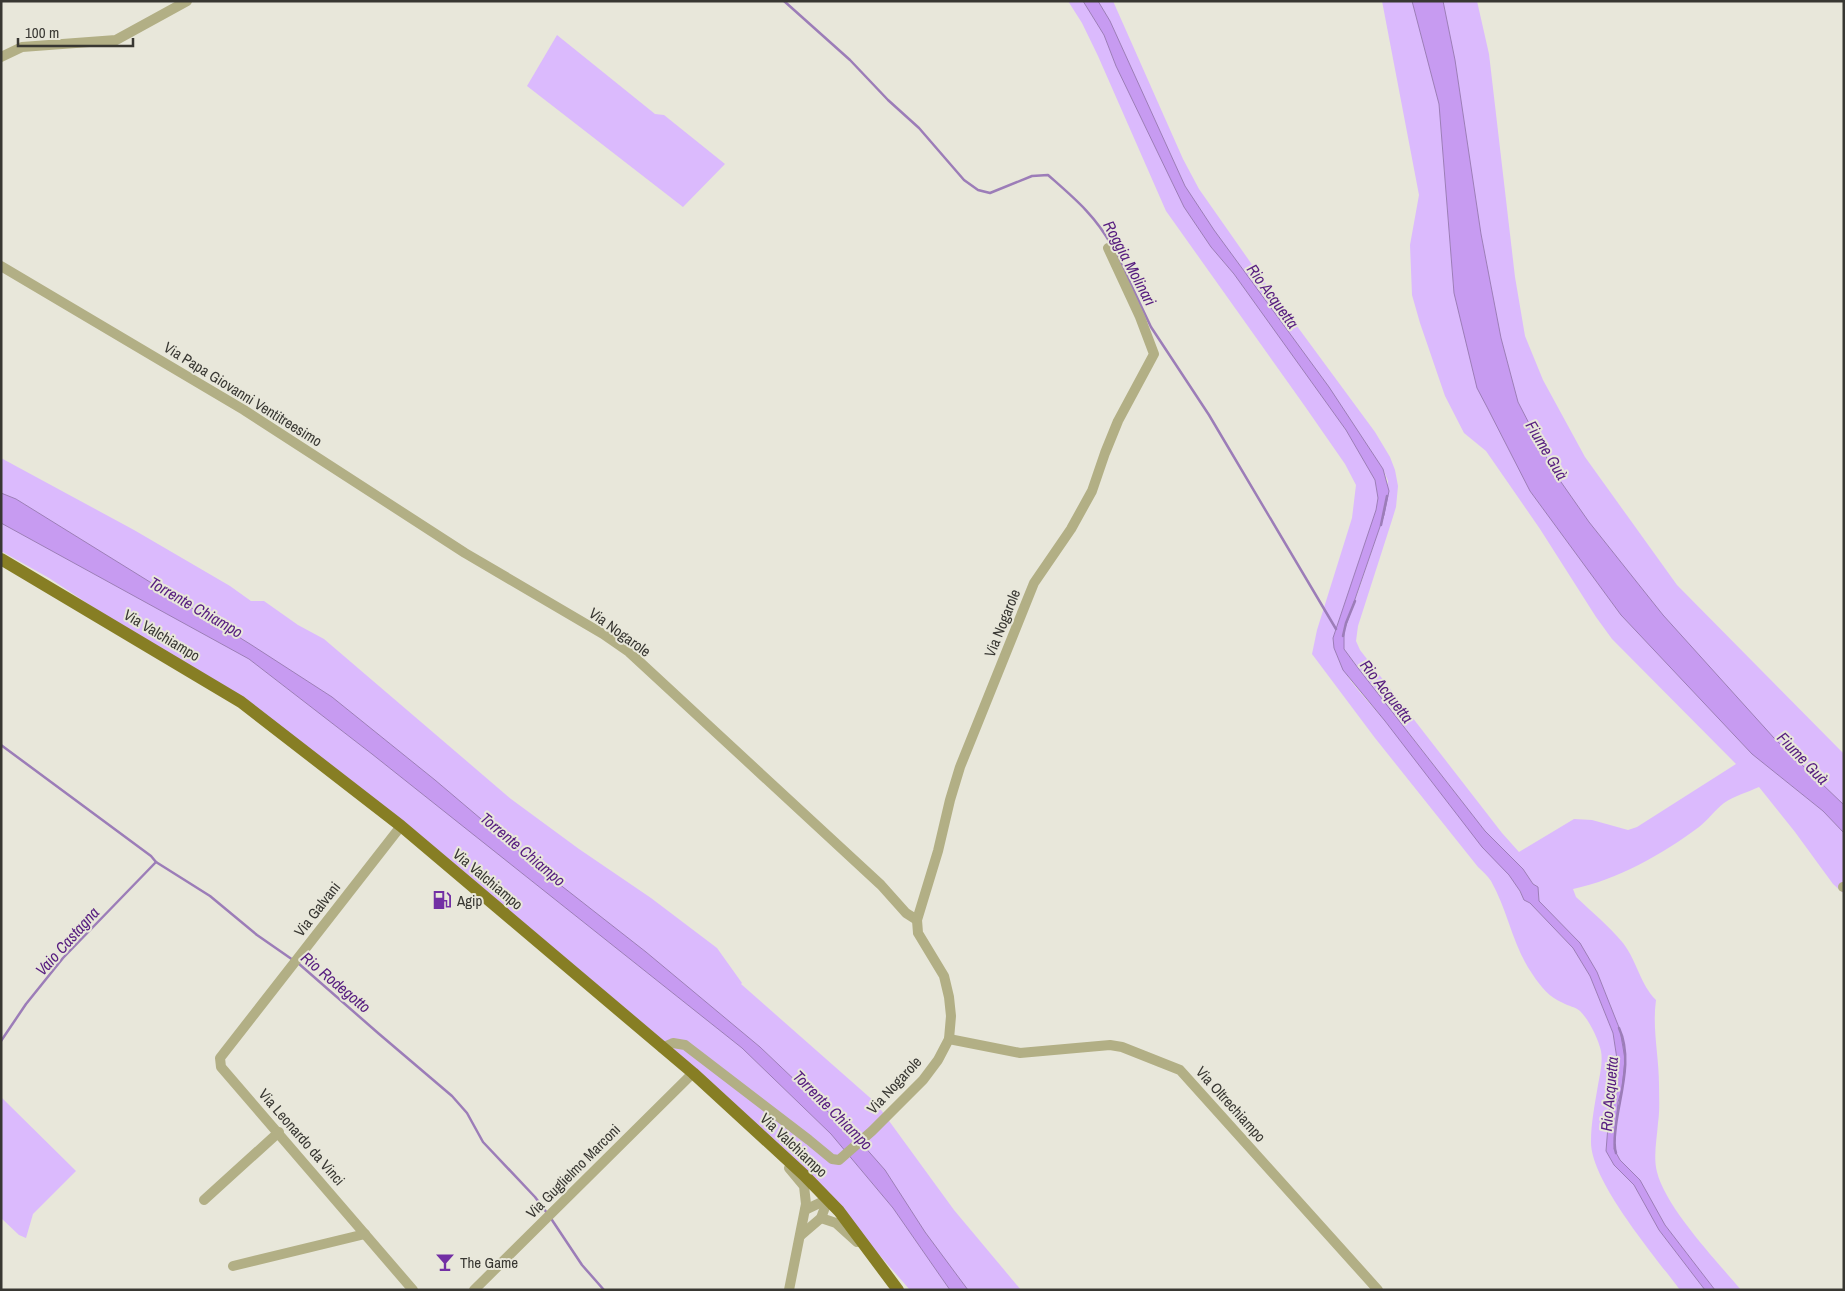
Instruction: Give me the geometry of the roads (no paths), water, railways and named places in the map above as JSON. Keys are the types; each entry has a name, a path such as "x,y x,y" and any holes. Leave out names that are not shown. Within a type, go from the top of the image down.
{"main road":[{"name":"Via Valchiampo","path":"1,559 241,702 401,826 693,1073 771,1145 839,1210 898,1290"}],"street":[{"path":"1,57 22,47 116,40 187,1"},
{"name":"Via Nogarole","path":"662,1048 673,1043 685,1045 809,1140 832,1160 839,1160 872,1131 923,1080 938,1060 949,1039 950,997 944,976 918,933 917,920 938,851 960,767 1034,583 1072,529 1092,492 1118,421 1154,354 1140,317 1108,248"},
{"name":"Via Papa Giovanni Ventitreesimo","path":"1,266 244,410 465,553"},
{"name":"Via Nogarole","path":"465,553 629,652 881,885 906,913 917,920"},
{"name":"Via Galvani","path":"220,1058 401,826"},
{"name":"Via Oltrechiampo","path":"949,1039 1020,1053 1110,1045 1122,1047 1180,1070 1378,1290"},
{"name":"Via Leonardo da Vinci","path":"220,1058 221,1067 413,1290"},
{"name":"Via Guglielmo Marconi","path":"474,1290 693,1073"},
{"path":"204,1200 278,1132"},
{"path":"771,1145 804,1186 806,1194 805,1210 789,1290"},
{"path":"805,1210 828,1199"},
{"path":"800,1236 821,1218 828,1199"},
{"path":"821,1218 836,1223 876,1260"},
{"path":"233,1266 365,1234"}],"waterway":[{"name":"Roggia Molinari","path":"784,1 850,60 888,100 919,128 964,180 978,190 990,193 1032,176 1048,175 1091,216 1112,246"},
{"name":"Roggia Molinari","path":"1117,255 1151,327 1209,415 1336,629"},
{"name":"Rio Acquetta","path":"1381,525 1387,496"},
{"name":"Rio Acquetta","path":"1343,636 1355,601"},
{"name":"Rio Rodegotto","path":"1,745 151,856 156,862 210,896 257,935 293,960"},
{"name":"Vaio Castagna","path":"1,1041 26,1004 63,958 156,862"},
{"name":"Rio Rodegotto","path":"298,963 452,1096 467,1113 483,1142 535,1197 547,1213"},
{"name":"Rio Acquetta","path":"1616,1153 1615,1136 1625,1064 1625,1051 1619,1028"},
{"name":"Rio Rodegotto","path":"550,1217 582,1265 604,1290"}],"place":[{"name":"Agip","path":"442,900"},
{"name":"The Game","path":"445,1262"}],"water label":[{"name":"Fiume Guà","path":"1547,450"},
{"name":"Torrente Chiampo","path":"196,607"},
{"name":"Fiume Guà","path":"1803,758"},
{"name":"Torrente Chiampo","path":"523,849"},
{"name":"Torrente Chiampo","path":"833,1110"}]}
